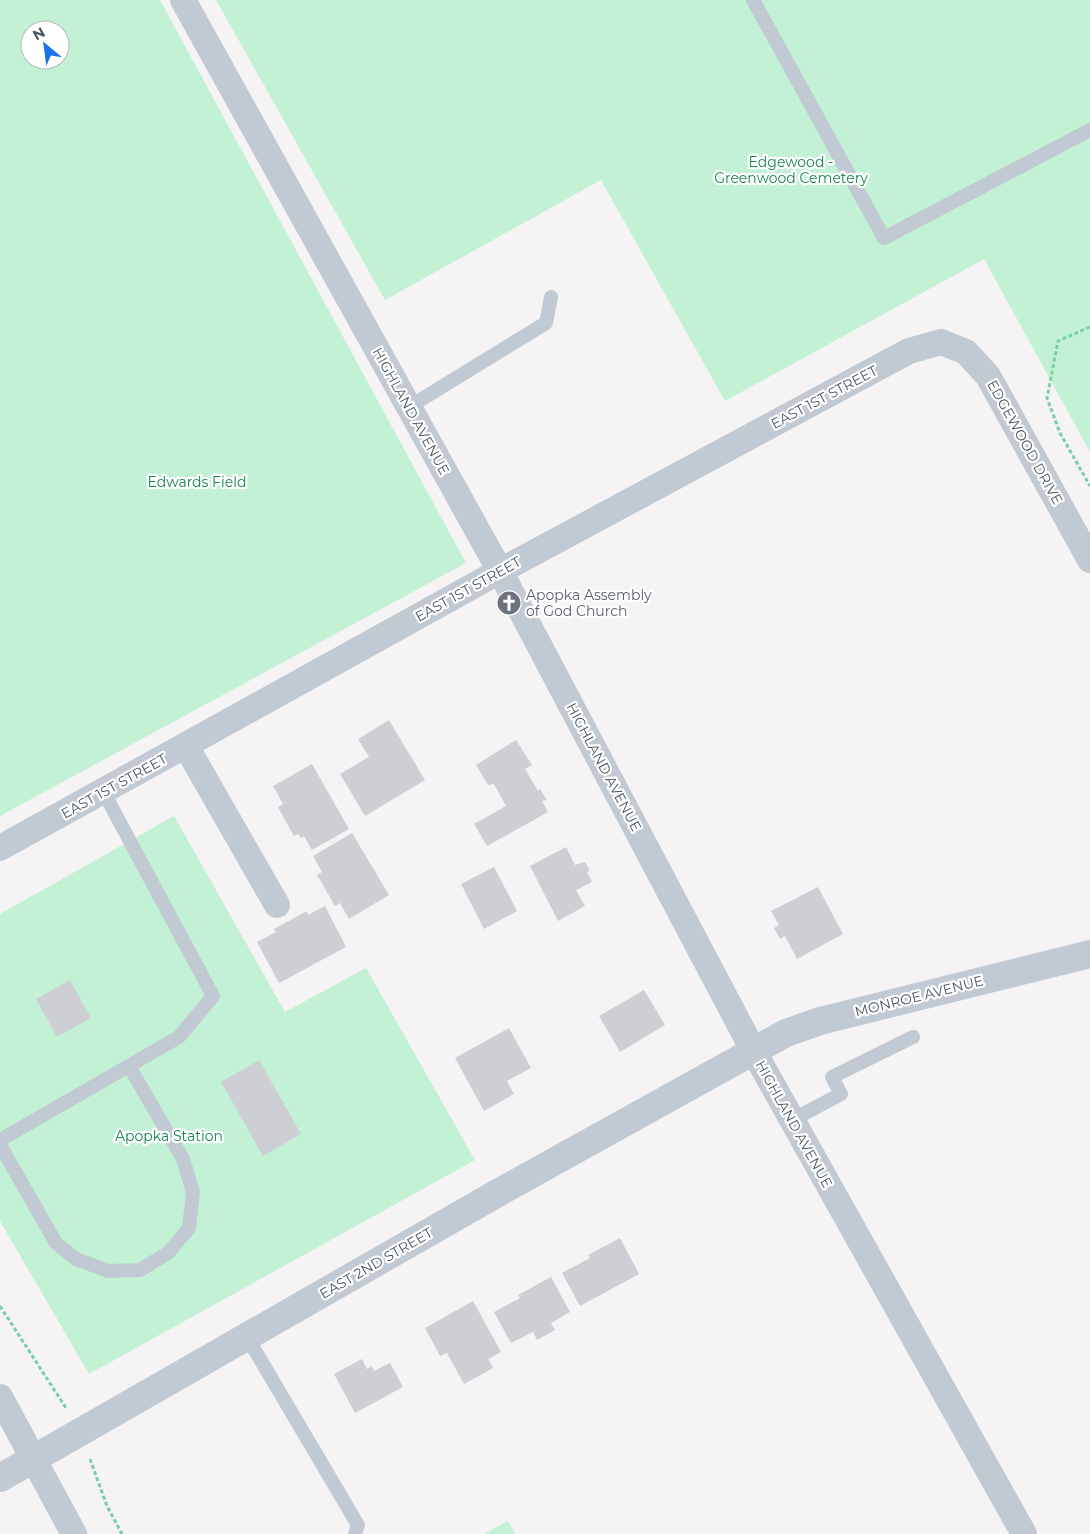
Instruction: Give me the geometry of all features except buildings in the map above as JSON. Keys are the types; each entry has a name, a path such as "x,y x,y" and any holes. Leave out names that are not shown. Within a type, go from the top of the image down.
{"street":[{"name":"HIGHLAND AVENUE","path":"183,0 500,571 753,1050 1024,1534"},
{"name":"EDGEWOOD DRIVE","path":"941,342 966,352 988,376 1090,560"},
{"name":"EAST 1ST STREET","path":"0,848 500,571 909,351 941,342"},
{"path":"186,746 277,905"},
{"name":"MONROE AVENUE","path":"753,1050 786,1033 820,1021 1090,954"},
{"name":"EAST 2ND STREET","path":"0,1478 753,1050"},
{"path":"0,1397 74,1534"}],"lane":[{"path":"753,0 884,238 1090,130"},
{"path":"409,406 546,323 551,297"},
{"path":"0,1140 179,1037 213,996 103,792"},
{"path":"792,1120 841,1094 832,1077 913,1037"},
{"path":"0,1145 56,1244 76,1259 108,1271 140,1270 147,1266 168,1253 189,1228 193,1192 183,1159 128,1066"},
{"path":"247,1337 358,1525 355,1534"}],"path":[{"path":"1090,328 1058,341 1047,398 1060,433 1090,486"}],"green space":[{"name":"Edwards Field","path":"0,0 160,0 466,563 0,816"},
{"name":"Edgewood - Greenwood Cemetery","path":"216,0 1090,0 1090,452 984,259 725,401 601,180 385,300"},
{"name":"Apopka Station","path":"174,816 285,1012 366,968 475,1160 89,1374 0,1221 0,914"},
{"path":"508,1521 515,1534 484,1534"}],"place":[{"name":"Apopka Assembly of God Church","path":"509,603"}]}
